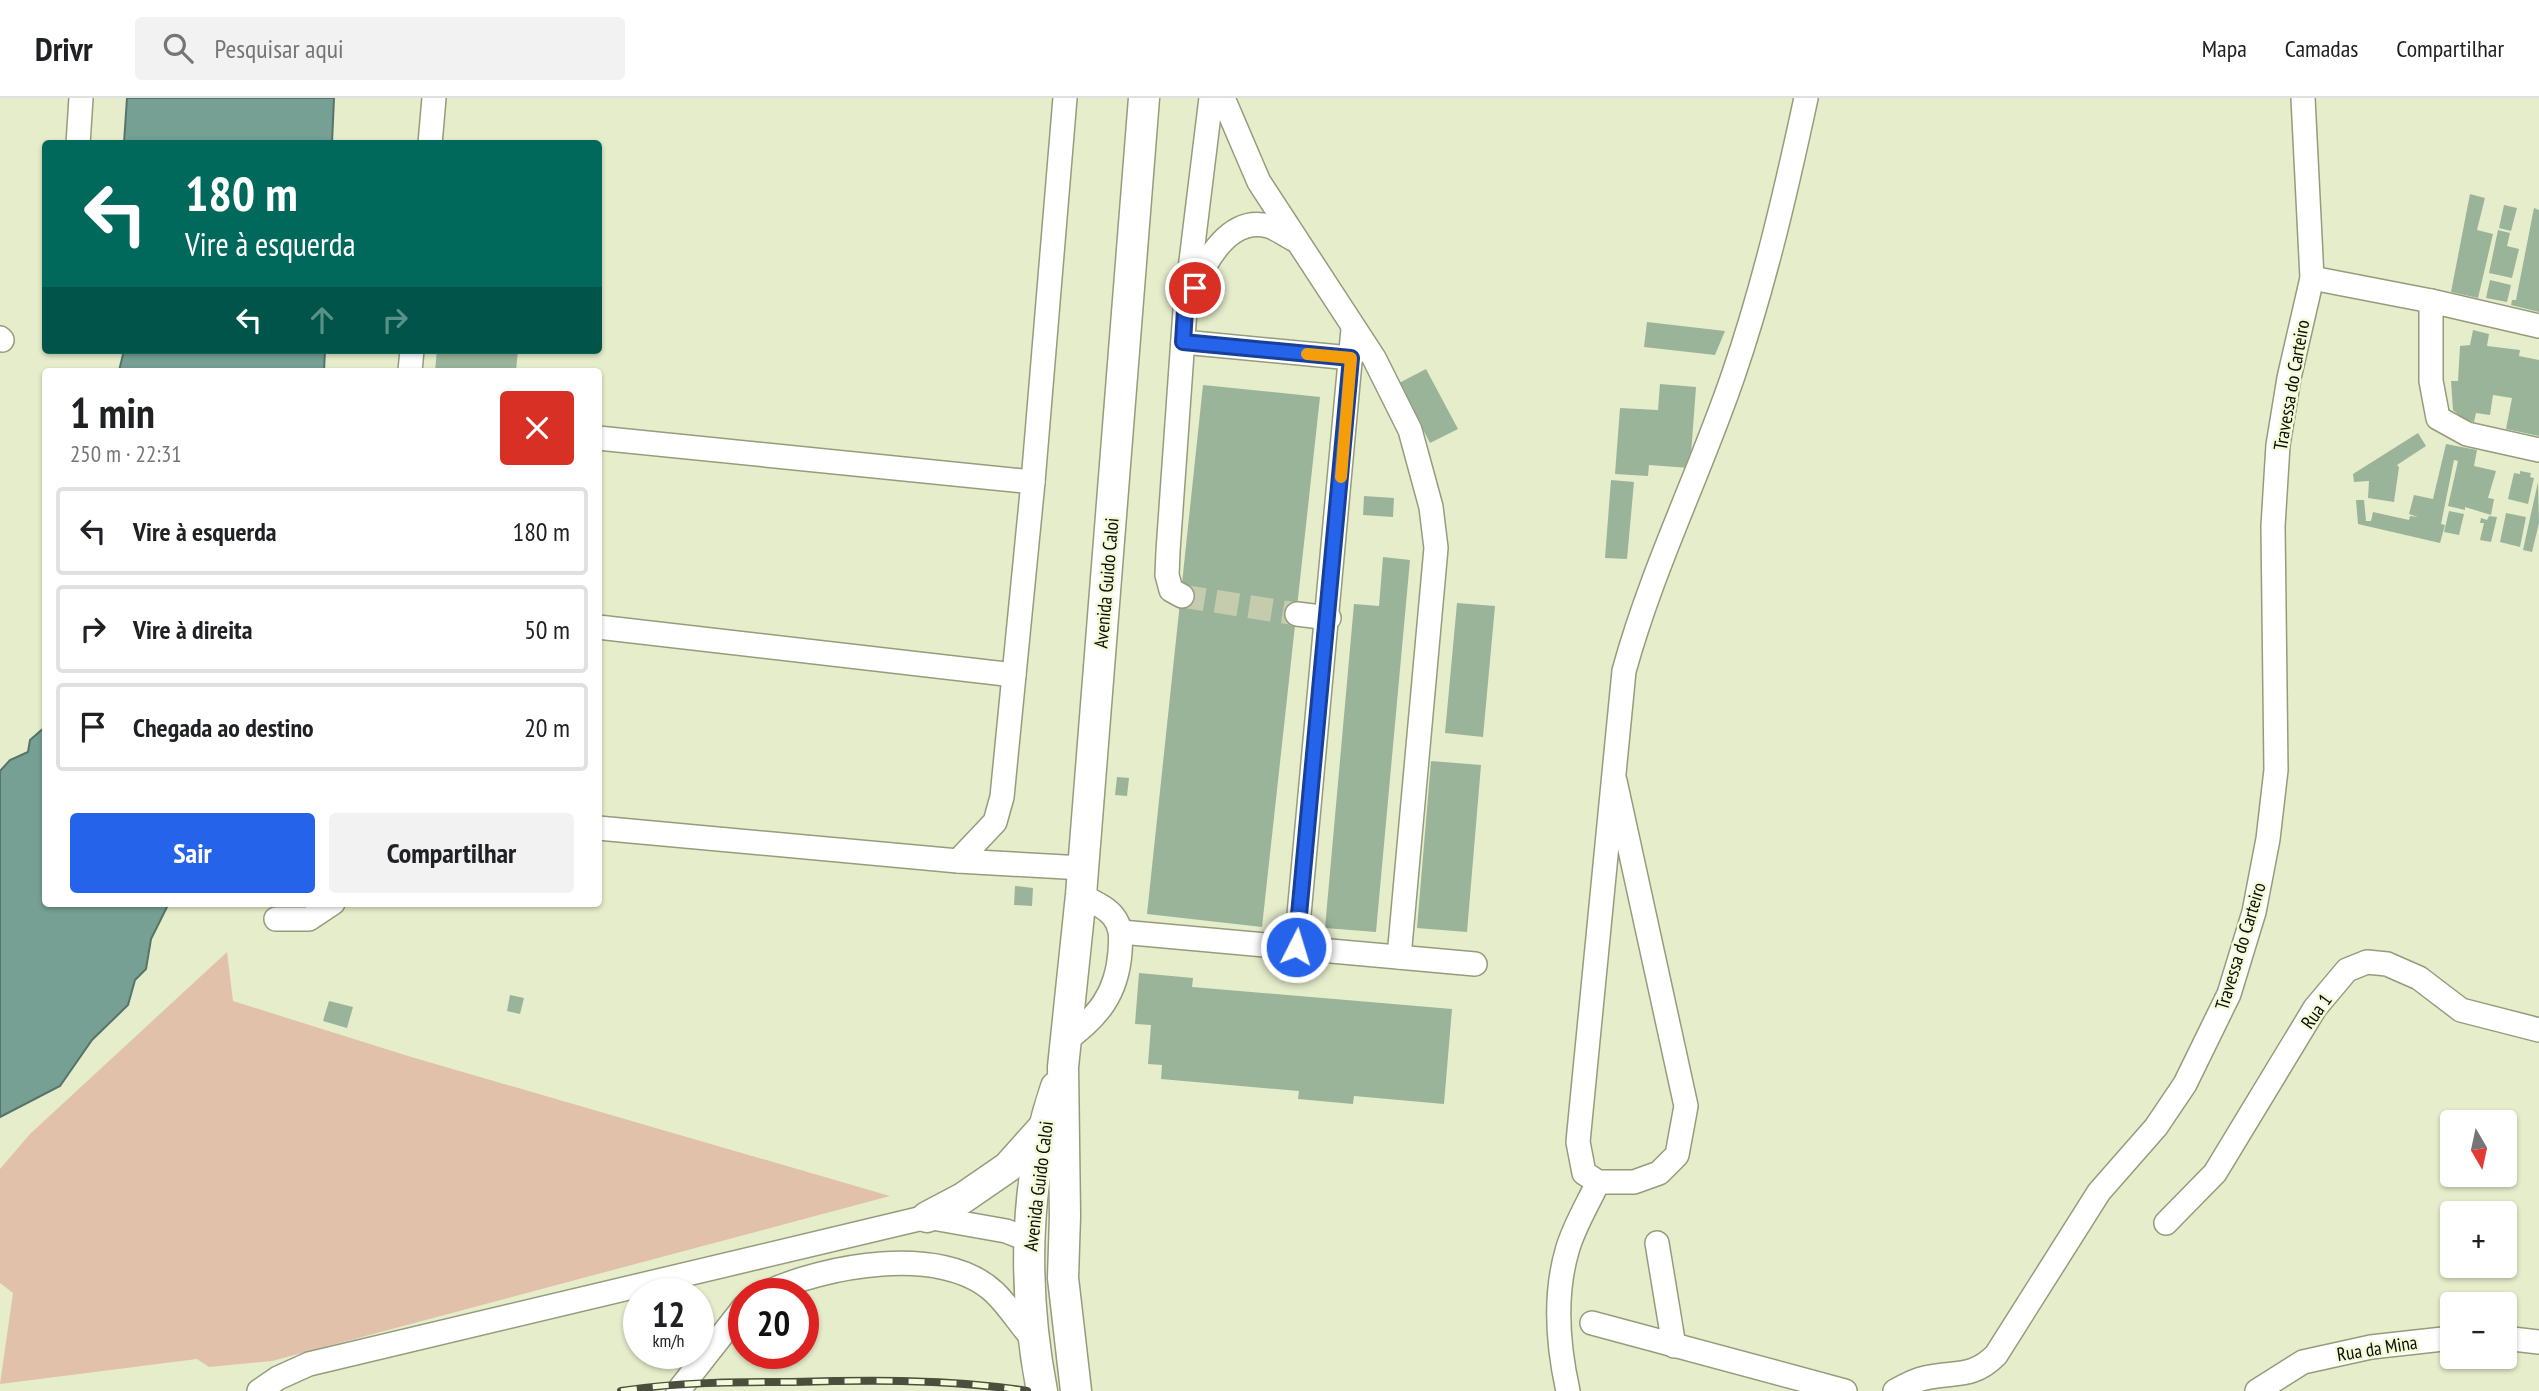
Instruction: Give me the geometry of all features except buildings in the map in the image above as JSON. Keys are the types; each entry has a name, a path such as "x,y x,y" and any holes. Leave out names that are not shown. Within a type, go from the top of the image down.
{"main road":[{"name":"Avenida Guido Caloi","path":"1076,1391 1063,1278 1064,1054 1082,882 1144,98"},
{"name":"Avenida Guido Caloi","path":"1042,1391 1032,1338 1028,1240 1042,1129 1064,1054"},
{"path":"927,1217 963,1198 1009,1167 1042,1129"},
{"path":"1028,1240 1063,1278"}],"street":[{"path":"78,140 81,98"},
{"path":"430,140 434,98"},
{"path":"958,861 995,822 1002,797 1033,482 1065,98"},
{"path":"1182,596 1171,590 1167,575 1185,310 1211,98"},
{"path":"1223,98 1259,182 1374,358 1410,430 1431,507 1436,548 1399,957"},
{"path":"1615,782 1686,1106 1677,1155 1659,1173 1634,1182 1598,1182 1584,1173 1578,1142 1615,782 1616,730 1624,671 1640,614 1733,375 1781,214 1806,98"},
{"name":"Travessa do Carteiro","path":"1895,1391 1924,1378 1965,1374 1983,1368 1996,1355 2099,1192 2156,1127 2185,1084 2229,994 2254,912 2276,770 2273,526 2278,445 2289,377 2312,278 2303,98"},
{"path":"1185,310 1204,265 1221,242 1243,228 1267,225 1296,241"},
{"path":"2312,278 2431,301 2539,326"},
{"path":"2431,301 2431,381 2438,418 2467,434 2539,450"},
{"path":"1296,947 1329,618 1353,329"},
{"path":"1183,342 1351,358"},
{"path":"602,438 1033,482"},
{"path":"1297,614 1329,618"},
{"path":"602,626 1014,675"},
{"path":"602,828 958,861 1082,882 1111,913 1121,932 1119,968 1111,997 1064,1054"},
{"path":"276,919 309,919 327,907"},
{"path":"1121,932 1475,964"},
{"name":"Rua 1","path":"2166,1223 2214,1174 2315,1008 2347,970 2367,962 2387,964 2419,978 2461,1010 2539,1030"},
{"path":"1568,1391 1559,1335 1560,1292 1567,1250 1598,1182"},
{"path":"259,1391 278,1378 309,1364 927,1217 1006,1231 1028,1240"},
{"path":"1657,1243 1674,1346"},
{"path":"801,1278 870,1265 937,1266 973,1278 993,1291 1032,1338"},
{"path":"1592,1324 1845,1391"},
{"path":"678,1391 728,1327"},
{"name":"Rua da Mina","path":"2257,1391 2303,1362 2371,1347 2440,1339"},
{"path":"2517,1339 2539,1342"}],"shaded area":[{"path":"227,952 233,1001 408,1056 890,1196 272,1361 209,1367 197,1359 0,1384 13,1293 0,1283 0,1169 30,1134"}],"water":[{"path":"127,98 334,98 332,140 124,140"},
{"path":"123,354 325,354 324,368 120,368"},
{"path":"42,730 42,907 167,907 151,939 146,969 135,980 128,1005 92,1040 60,1086 0,1117 0,771 10,760 28,752 30,740"}],"tunnel":[{"path":"1182,596 1297,614"}],"railway":[{"path":"621,1391 706,1383 880,1381 969,1384 1027,1391"}],"slow traffic":[{"path":"1307,354 1351,358 1341,477"}],"route":[{"path":"1195,288 1185,310 1183,342 1351,358 1296,947"}]}
